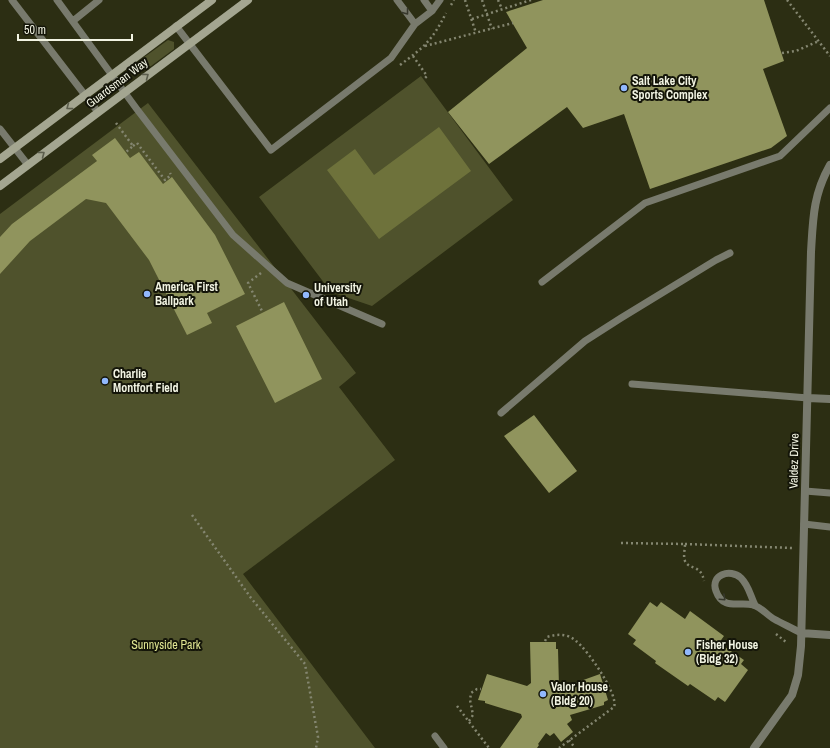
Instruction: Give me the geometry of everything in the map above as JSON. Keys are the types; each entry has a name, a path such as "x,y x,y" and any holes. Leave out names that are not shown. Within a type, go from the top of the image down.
{"street":[{"name":"Guardsman Way","path":"0,159 212,0"},
{"name":"Guardsman Way","path":"0,186 248,0"},
{"name":"Valdez Drive","path":"754,748 786,704 796,685 798,675 801,633 813,212 822,179 830,165"},
{"path":"808,398 830,399"},
{"path":"801,633 830,635"}],"lane":[{"path":"12,0 98,112"},
{"path":"57,0 124,92 233,235 287,283 382,324"},
{"path":"73,21 100,0"},
{"path":"397,0 415,24"},
{"path":"424,0 432,11"},
{"path":"176,26 271,150 391,58 415,24 432,11 440,0"},
{"path":"542,282 645,203 780,156 830,108"},
{"path":"0,129 28,165"},
{"path":"501,413 585,342 668,289 730,253"},
{"path":"632,384 808,398"},
{"path":"805,491 830,493"},
{"path":"804,524 830,527"},
{"path":"755,605 749,587 737,575 724,573 718,578 715,584 716,590 724,601 731,604 745,603 755,605 773,618 801,633"},
{"path":"435,736 444,748"}],"path":[{"path":"465,0 476,33"},
{"path":"482,0 492,29"},
{"path":"498,0 502,9"},
{"path":"515,0 517,5"},
{"path":"472,19 530,0"},
{"path":"787,0 830,56"},
{"path":"425,46 513,23"},
{"path":"782,53 796,50 819,41"},
{"path":"412,56 428,76 424,79"},
{"path":"116,123 133,146"},
{"path":"126,152 137,143 165,180 167,180 171,175 167,169"},
{"path":"253,281 248,283 263,313"},
{"path":"192,515 252,598 305,664 318,737 316,748"},
{"path":"685,544 792,549 792,541"},
{"path":"545,641 547,637 557,634 576,640 604,675 615,701 614,706 559,748"},
{"path":"469,721 473,715 470,700 471,693 477,689 481,689"},
{"path":"457,706 489,748"},
{"path":"569,740 575,748"}],"green space":[{"path":"168,40 174,42 174,49 151,66 147,67 143,65 143,58"},
{"path":"421,76 513,200 372,306 331,292 259,197"},
{"name":"Sunnyside Park","path":"148,103 356,373 339,387 395,460 243,574 375,748 0,748 0,214"}],"shaded area":[{"path":"439,127 471,171 379,239 327,170 355,149 374,175"}],"building":[{"name":"Salt Lake City Sports Complex","path":"543,0 764,0 784,61 763,69 787,136 771,148 650,189 624,114 583,128 567,107 489,164 448,112 527,48 506,12"},
{"path":"115,138 130,158 139,152 163,184 172,177 215,235 245,294 207,313 212,323 187,335 149,260 106,203 86,199 30,241 0,274 0,237 12,224 97,161 92,155"},
{"path":"284,302 322,379 275,403 236,326"},
{"path":"534,415 577,471 549,493 504,436"},
{"name":"Fisher House (Bldg 32)","path":"650,602 657,607 661,602 685,619 690,611 724,636 719,643 744,660 741,664 748,670 725,702 718,697 715,701 690,684 688,686 655,663 656,661 633,644 636,640 628,634"},
{"name":"Valor House (Bldg 20)","path":"530,642 556,642 556,649 558,649 559,687 561,688 600,674 608,700 604,702 604,705 570,715 572,720 567,724 573,732 561,742 554,733 550,736 546,733 538,744 539,745 537,748 500,748 522,717 521,714 485,703 485,701 478,700 487,674 527,686 531,683"}],"place":[{"name":"Salt Lake City Sports Complex","path":"624,88"},
{"name":"America First Ballpark","path":"147,294"},
{"name":"University of Utah","path":"306,295"},
{"name":"Charlie Montfort Field","path":"105,381"},
{"name":"Fisher House (Bldg 32)","path":"688,652"},
{"name":"Valor House (Bldg 20)","path":"543,694"}]}
